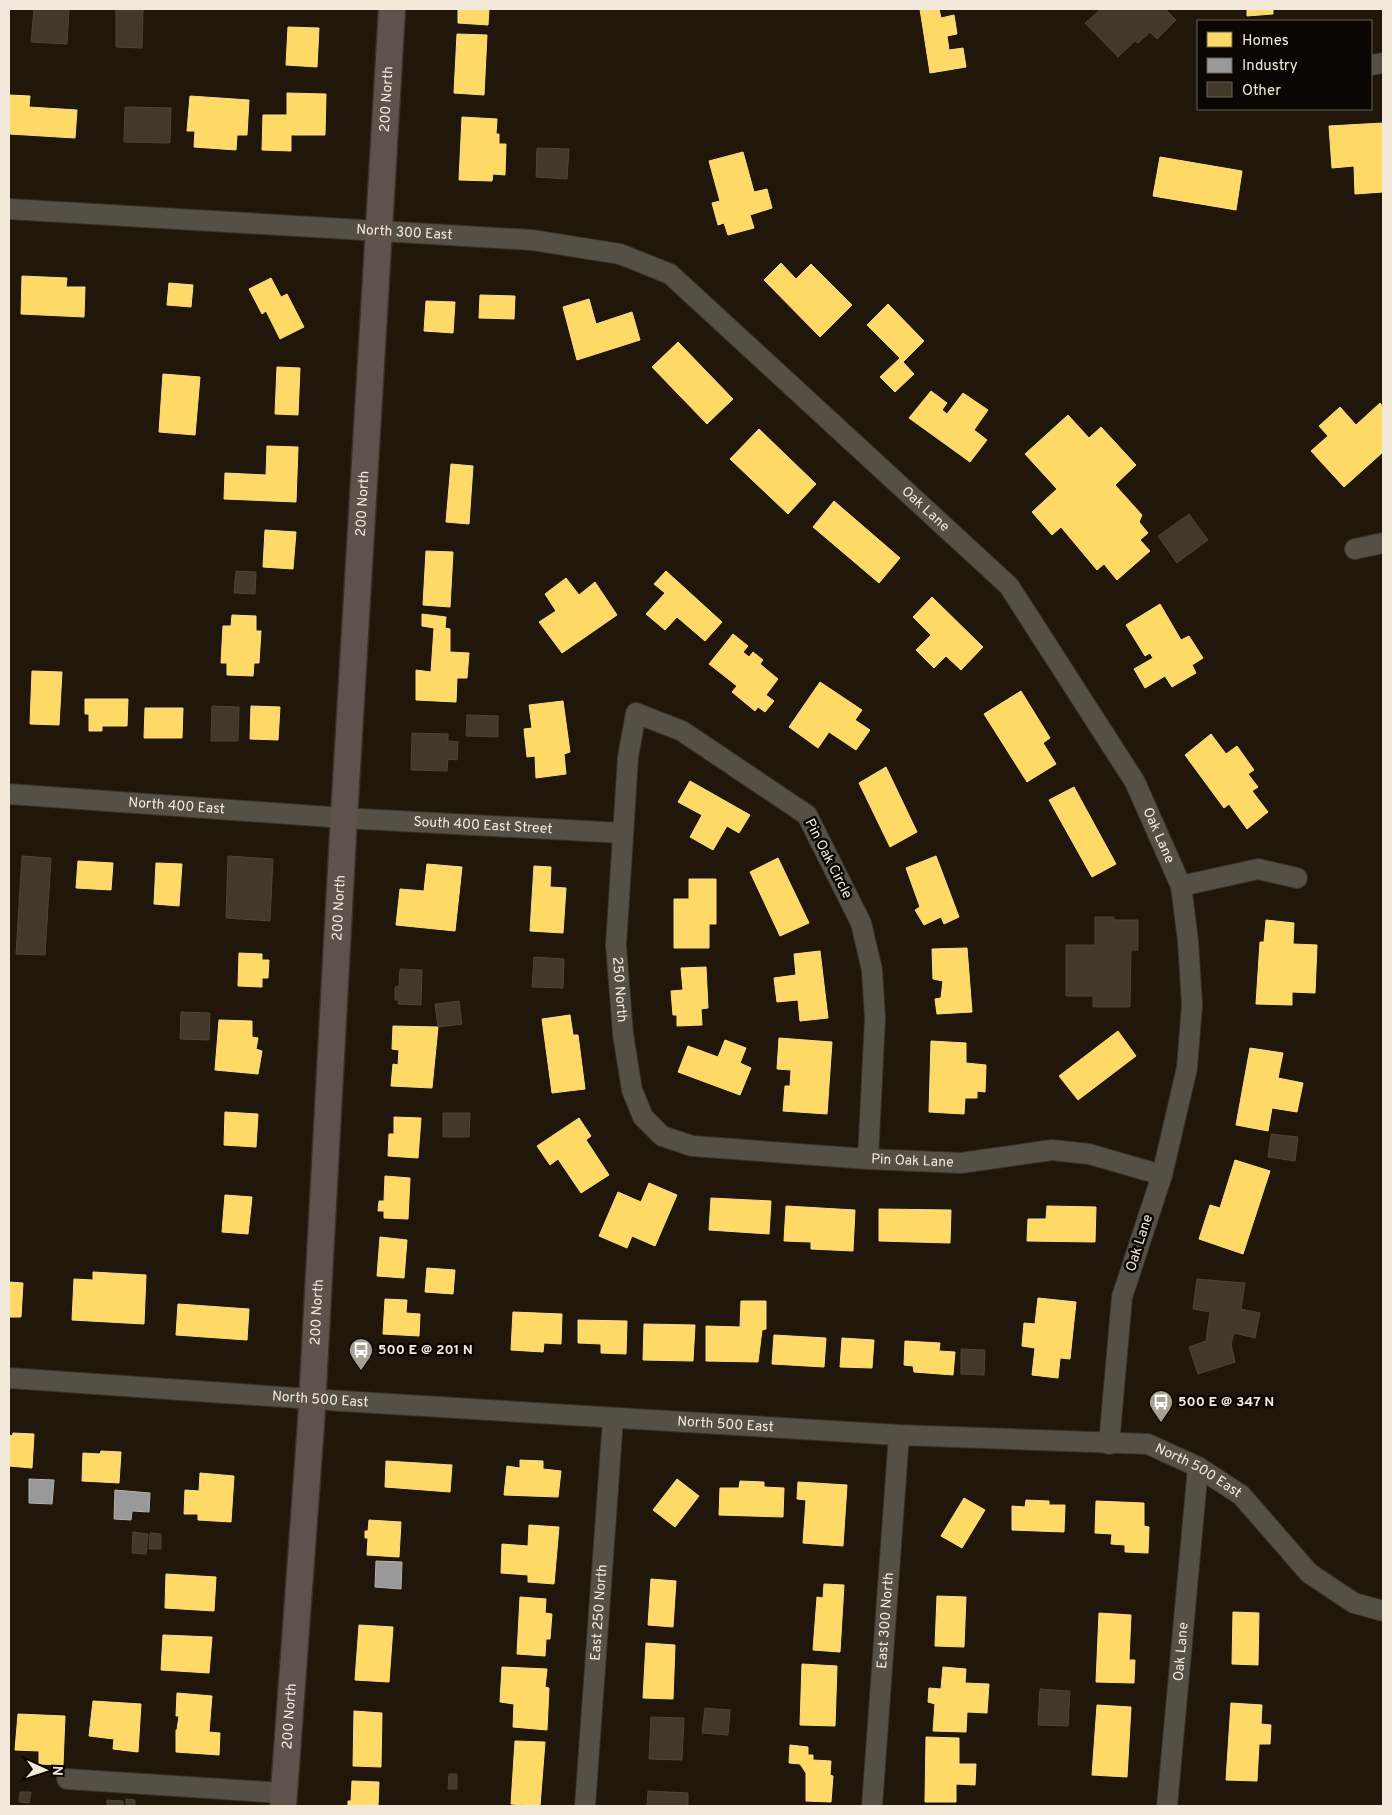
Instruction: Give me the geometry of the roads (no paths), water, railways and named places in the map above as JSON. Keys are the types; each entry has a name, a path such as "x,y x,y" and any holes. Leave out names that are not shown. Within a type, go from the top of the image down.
{"main road":[{"name":"200 North","path":"283,1799 312,1399 392,9"}],"street":[{"name":"North 300 East","path":"9,209 532,240 620,254 670,274 763,360"},
{"name":"Oak Lane","path":"763,360 1009,586 1135,782 1182,886 1192,1005 1187,1068 1162,1174 1122,1297 1109,1444"},
{"path":"1355,549 1383,543"},
{"name":"Pin Oak Circle","path":"623,833 628,757 636,713 682,731 807,815 861,923 872,970 875,1018 868,1159"},
{"name":"North 400 East","path":"9,794 344,818"},
{"name":"South 400 East Street","path":"344,818 623,833"},
{"name":"250 North","path":"623,833 616,945 623,1034 632,1090 643,1117 662,1136"},
{"path":"1182,886 1258,869 1297,878"},
{"name":"Pin Oak Lane","path":"662,1136 692,1146 868,1159 961,1163 1052,1150 1089,1154 1162,1174"},
{"name":"North 500 East","path":"9,1378 312,1399 899,1435 1148,1444 1198,1467 1241,1495 1309,1573 1354,1603 1383,1611"},
{"name":"East 250 North","path":"585,1806 613,1418"},
{"name":"East 300 North","path":"872,1806 899,1435"},
{"name":"Oak Lane","path":"1167,1806 1198,1467"},
{"path":"67,1780 283,1799"}],"place":[{"name":"500 E @ 201 N","path":"361,1371"},
{"name":"500 E @ 347 N","path":"1161,1423"}]}
